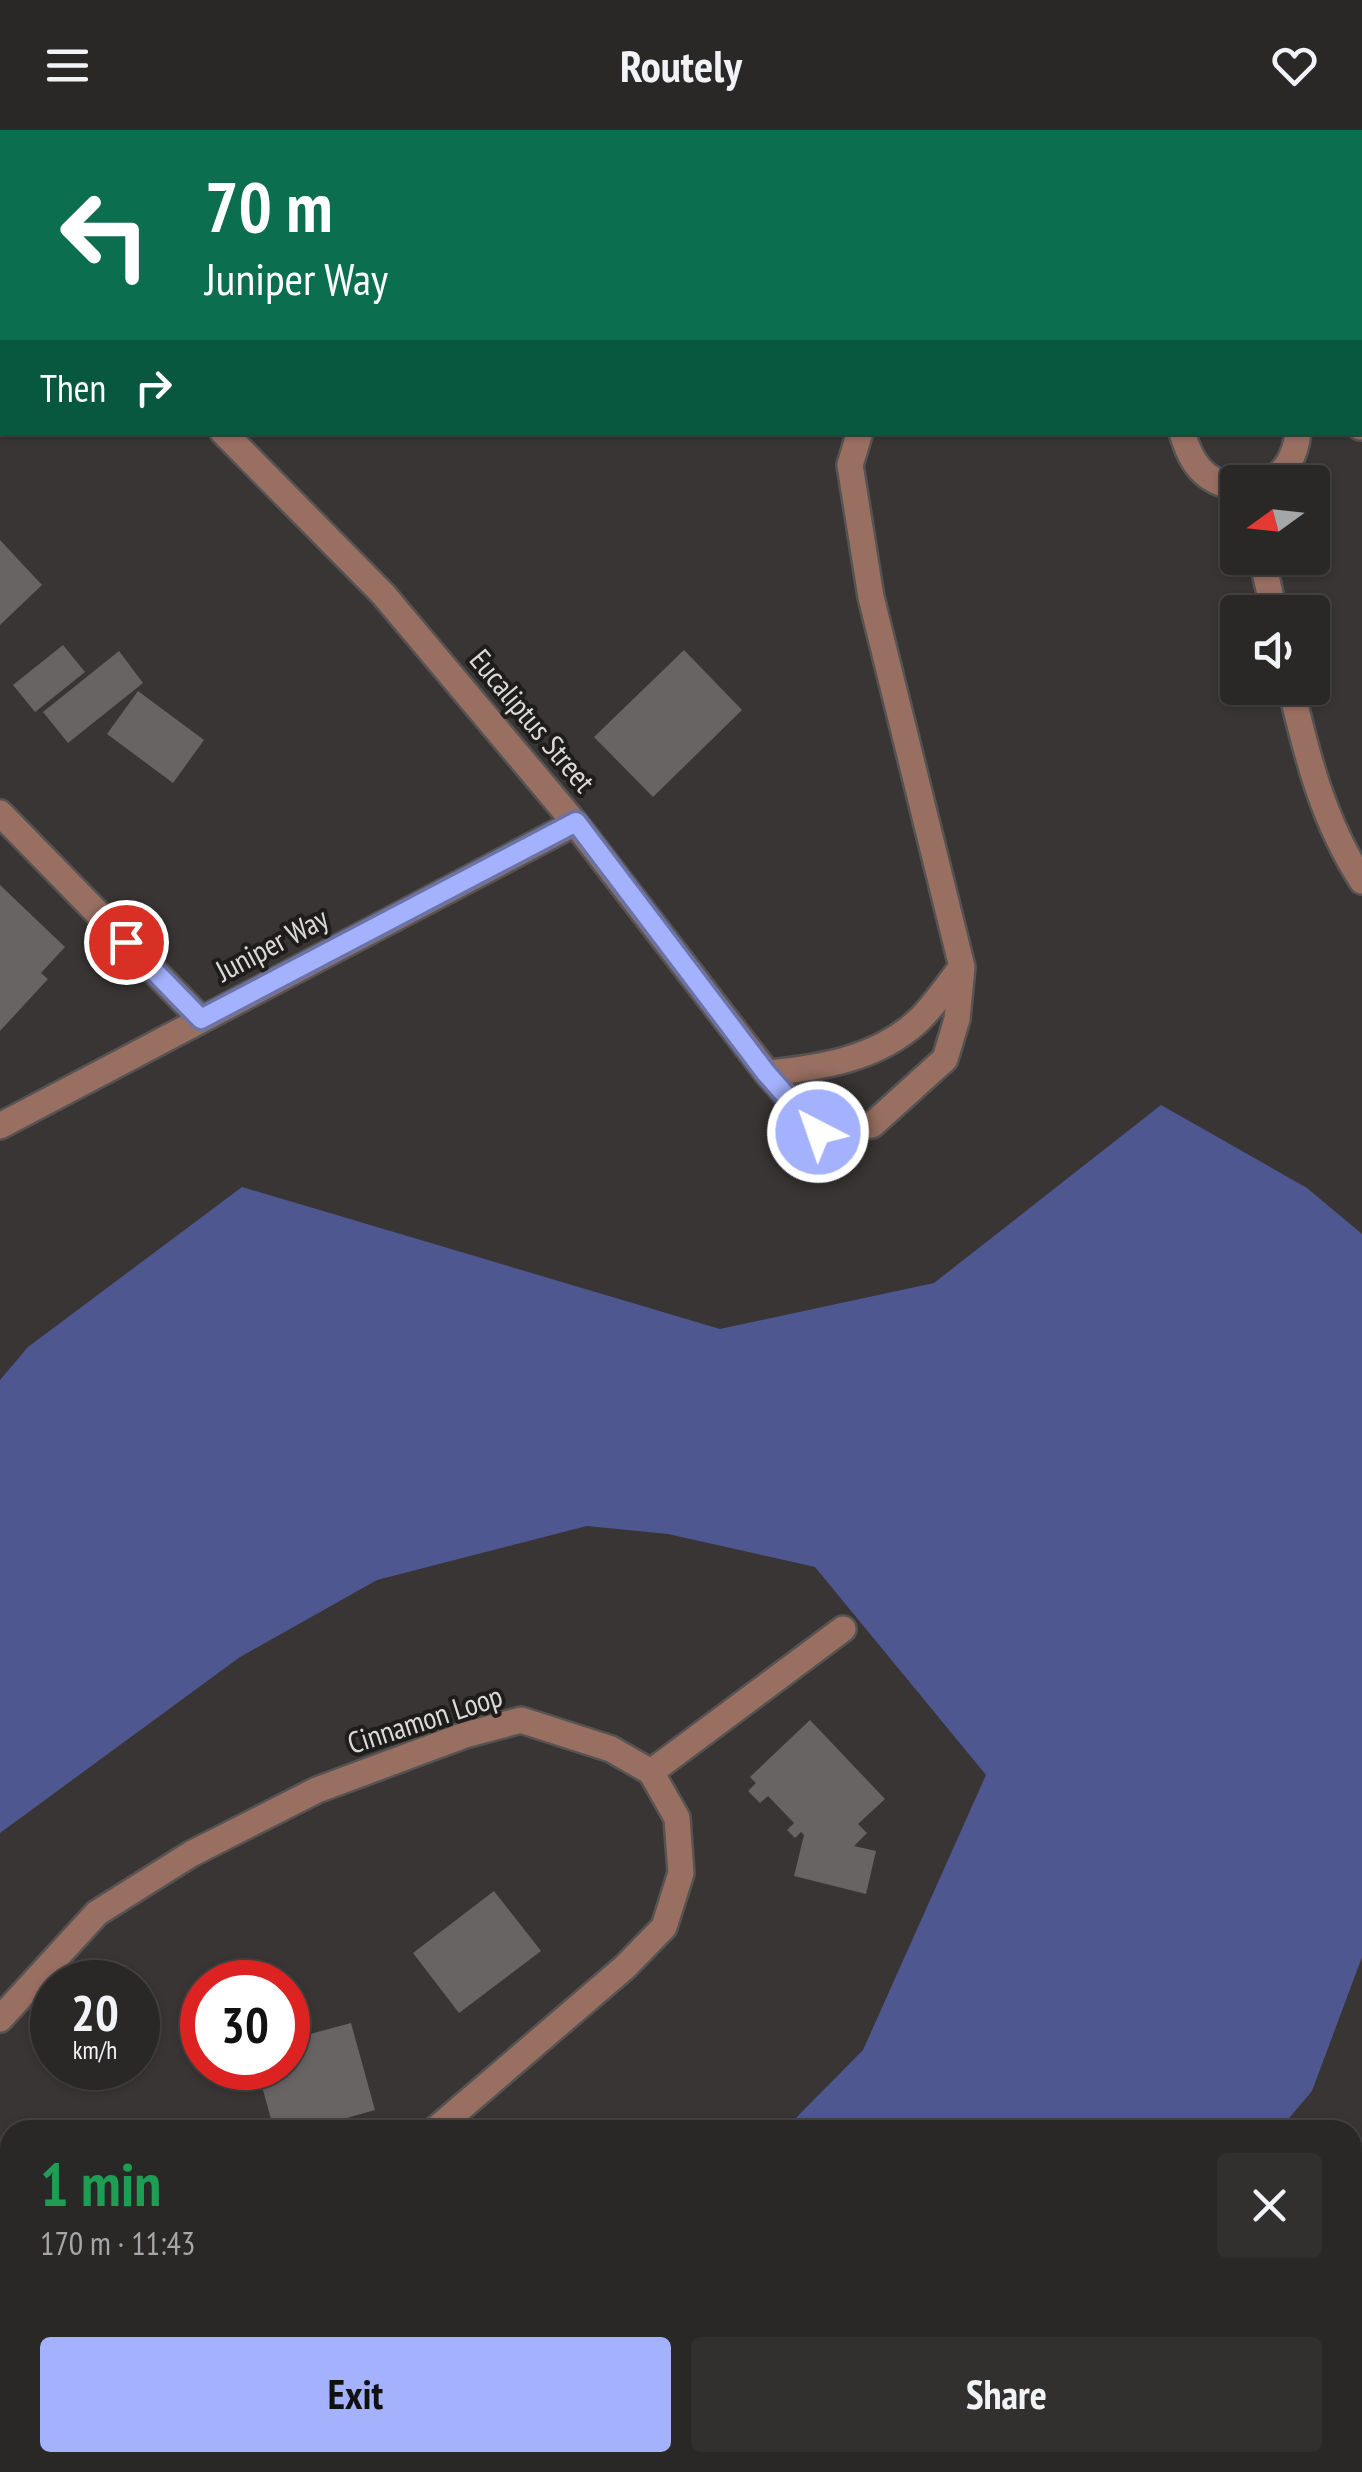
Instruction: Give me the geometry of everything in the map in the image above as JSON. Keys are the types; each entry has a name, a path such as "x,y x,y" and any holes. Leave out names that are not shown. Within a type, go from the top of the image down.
{"street":[{"name":"Eucaliptus Street","path":"225,435 383,594 576,822 766,1073 818,1132 872,1125 945,1059 958,1019 962,967 872,597 850,465 859,435"},
{"path":"1183,435 1192,463 1220,485"},
{"path":"1286,465 1296,453 1298,435"},
{"path":"1295,705 1310,770 1341,848 1362,881"},
{"path":"0,813 201,1019"},
{"name":"Juniper Way","path":"0,1126 576,822"},
{"path":"766,1073 816,1068 858,1057 917,1022 962,967"},
{"path":"447,2120 625,1968 664,1928 681,1873 677,1818 650,1772 843,1629"},
{"name":"Cinnamon Loop","path":"0,2019 98,1913 191,1854 317,1790 464,1735 521,1720 611,1749 650,1772"}],"shaded area":[{"path":"1161,1105 1307,1188 1362,1234 1362,1957 1312,2091 1287,2120 794,2120 863,2050 986,1775 815,1567 668,1534 587,1526 377,1580 240,1657 0,1833 0,1380 28,1347 242,1187 720,1329 934,1283"}],"building":[{"path":"0,540 42,585 0,625"},
{"path":"63,645 85,672 35,712 13,685"},
{"path":"684,650 742,710 653,797 594,737"},
{"path":"119,651 143,683 68,743 43,712"},
{"path":"138,691 204,740 173,783 107,734"},
{"path":"0,885 65,947 41,973 48,979 0,1031"},
{"path":"810,1720 885,1799 858,1824 867,1833 854,1846 876,1851 866,1894 794,1876 804,1835 801,1832 795,1838 787,1830 794,1823 768,1796 760,1803 748,1791 756,1783 750,1777"},
{"path":"494,1891 541,1951 459,2013 413,1953"},
{"path":"351,2023 375,2110 340,2120 271,2120 263,2090 310,2090 310,2034"}],"route":[{"path":"126,942 201,1019 576,822 766,1073 818,1132"}]}
